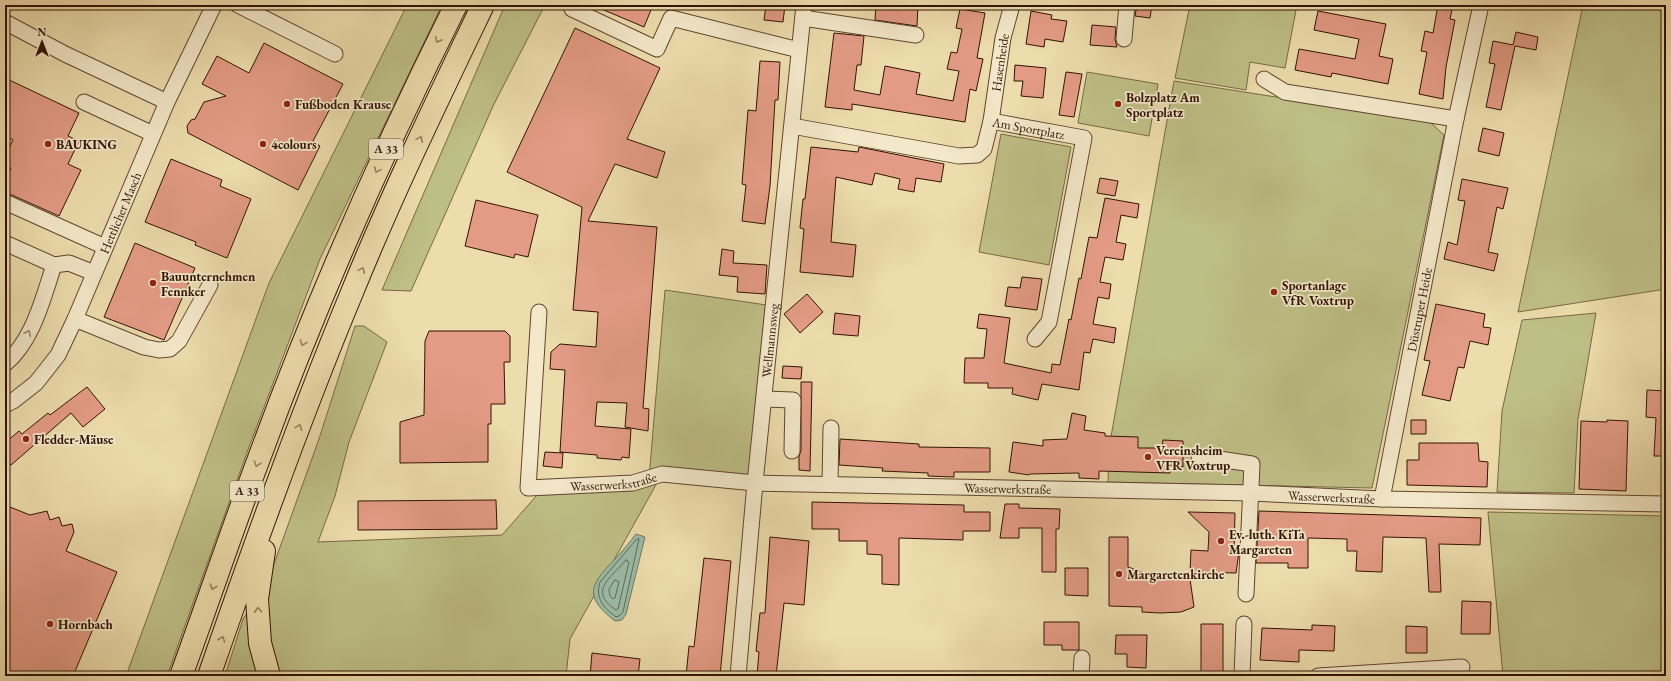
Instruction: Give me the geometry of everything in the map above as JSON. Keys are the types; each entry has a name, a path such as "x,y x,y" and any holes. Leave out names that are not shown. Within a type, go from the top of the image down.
{"highway":[{"name":"A 33","path":"181,676 261,452 320,301 389,144 456,5"},
{"name":"A 33","path":"209,676 279,476 344,311 444,86 483,5"},
{"path":"269,676 260,644 257,599 261,564 279,476"}],"street":[{"name":"Hettlicher Masch","path":"5,405 13,401 36,383 58,355 75,319 167,102 214,5"},
{"path":"238,5 335,54"},
{"name":"Hasenheide","path":"991,121 1003,38 1012,5"},
{"path":"1124,39 1127,5"},
{"name":"Düstruper Heide","path":"1382,499 1456,119 1481,5"},
{"path":"572,9 657,49 671,18 799,50"},
{"path":"803,11 916,36"},
{"name":"Wellmannsweg","path":"738,676 755,483 803,11"},
{"path":"5,22 65,54 167,102"},
{"path":"1264,79 1285,92 1456,119"},
{"path":"84,102 153,134"},
{"name":"Am Sportplatz","path":"792,126 959,156 977,156 984,149 991,121 1084,138 1049,322 1036,338"},
{"path":"5,202 105,247"},
{"path":"5,243 54,265 69,263 94,273"},
{"path":"5,364 24,342 38,314 54,265"},
{"path":"75,319 144,347 160,350 170,349 179,341 210,285"},
{"name":"Wasserwerkstraße","path":"539,312 528,488 633,483 662,474 755,483 1251,492 1382,499 1666,504"},
{"path":"764,400 793,400 792,451"},
{"path":"830,484 831,428"},
{"path":"1199,456 1252,464 1246,594"},
{"path":"1242,676 1244,624"},
{"path":"1081,676 1082,658"},
{"path":"1318,676 1462,667"}],"green space":[{"path":"407,5 442,5 320,259 249,447 167,676 126,676 269,283"},
{"path":"505,5 545,5 494,104 411,291 382,290"},
{"path":"1190,5 1297,5 1285,68 1250,62 1246,90 1175,78"},
{"path":"1583,5 1666,5 1666,289 1518,312"},
{"name":"Bolzplatz Am Sportplatz","path":"1087,72 1158,84 1149,136 1078,123"},
{"name":"Sportanlage VfR Voxtrup","path":"1174,81 1429,121 1444,135 1372,488 1108,482 1109,448"},
{"path":"1001,134 1071,147 1049,265 979,252"},
{"path":"665,290 773,306 755,483 662,474 570,639 566,676 278,676 270,641 266,600 270,575 319,439 355,326 364,326 387,342 349,442 335,496 318,542 502,535 537,495 649,478"},
{"path":"1596,313 1578,419 1574,493 1497,492 1502,411 1522,320"},
{"path":"1488,512 1666,516 1666,676 1503,676"},
{"path":"257,599 269,676 225,676 243,619"}],"water":[{"path":"636,534 645,537 626,614 622,620 615,621 605,613 594,598 595,584 599,577 623,551"}],"building":[{"path":"592,5 653,5 644,27"},
{"path":"766,5 785,5 783,22 764,20"},
{"path":"876,5 918,5 917,26 875,20"},
{"path":"1137,5 1152,5 1150,18 1135,16"},
{"path":"1438,5 1453,5 1450,19 1455,20 1446,67 1443,99 1419,94 1427,52 1421,51 1425,31 1433,33"},
{"path":"960,9 985,13 977,58 983,59 976,91 970,89 965,122 852,104 852,110 825,107 834,33 864,36 861,65 857,65 854,90 880,95 885,66 920,73 916,94 953,101 959,71 947,69 951,52 957,53 962,29 956,28"},
{"path":"1031,11 1052,15 1051,19 1067,21 1063,42 1045,39 1044,47 1026,44"},
{"path":"1318,11 1386,24 1379,56 1393,59 1388,84 1332,73 1331,77 1295,70 1299,49 1355,59 1359,39 1314,30"},
{"path":"1092,25 1116,27 1115,39 1117,47 1090,45"},
{"path":"575,28 660,68 627,139 665,152 657,178 615,164 588,221 657,227 643,408 649,409 648,431 625,427 627,403 597,402 595,426 631,429 629,458 622,457 621,460 597,458 597,455 560,452 565,370 550,369 551,352 560,344 596,347 598,312 573,310 582,207 507,172"},
{"path":"1516,32 1538,37 1536,50 1515,46 1501,110 1486,107 1495,64 1489,63 1493,41 1513,45"},
{"path":"264,43 343,84 313,141 320,146 298,190 188,133 187,126 191,120 195,119 204,102 226,96 202,84 217,56 249,73"},
{"path":"760,61 780,62 778,100 775,100 770,186 765,224 742,221 746,185 742,184 748,110 756,111"},
{"path":"1015,65 1046,68 1043,98 1021,96 1023,81 1014,81"},
{"path":"1066,72 1082,74 1074,117 1059,115"},
{"path":"5,78 79,113 68,136 79,141 68,164 81,170 59,216 5,192 5,180 11,168 5,165 5,156 13,140 5,136"},
{"path":"1483,128 1504,133 1499,156 1478,151"},
{"path":"811,147 858,152 859,147 944,164 941,182 916,178 914,192 898,189 900,179 875,173 872,185 836,177 831,242 856,245 853,277 800,272 804,229 800,228"},
{"path":"171,159 222,180 220,186 251,199 227,258 195,245 196,242 145,222"},
{"path":"1100,178 1118,181 1115,196 1097,193"},
{"path":"1462,179 1508,188 1503,209 1497,207 1488,252 1498,254 1494,271 1444,259 1448,242 1457,245 1465,201 1458,200"},
{"path":"1105,198 1139,204 1137,218 1121,215 1116,242 1126,244 1123,260 1105,257 1100,282 1111,284 1109,299 1098,297 1093,324 1116,328 1114,343 1093,339 1090,353 1084,352 1079,390 1042,384 1038,400 1012,394 1013,388 988,388 988,383 964,383 965,358 984,358 987,329 977,328 979,314 1010,318 1004,363 1051,373 1052,364 1060,365 1079,278 1081,279 1089,237 1097,238"},
{"path":"476,200 538,215 528,257 515,254 514,258 465,246"},
{"name":"Bauunternehmen Fennker","path":"135,243 195,268 164,340 104,317"},
{"path":"722,249 734,251 733,263 767,265 765,294 737,292 738,277 719,275"},
{"path":"1022,277 1042,279 1037,310 1005,306 1008,287 1020,288"},
{"path":"807,294 823,312 800,333 784,314"},
{"path":"1436,304 1485,314 1483,327 1491,328 1488,345 1470,341 1464,368 1458,367 1450,401 1422,395 1430,361 1424,360"},
{"path":"835,313 860,316 858,336 833,334"},
{"path":"429,331 505,331 510,336 510,362 504,362 505,404 491,404 491,424 488,424 488,462 400,463 400,422 424,415 425,341"},
{"path":"783,366 802,367 801,379 782,378"},
{"path":"801,382 812,382 810,471 799,470 799,456 801,451"},
{"path":"87,387 105,409 83,427 71,413 11,465 5,458 5,443 19,431 22,434 48,413 50,415"},
{"path":"1647,390 1666,391 1666,456 1654,456 1656,418 1646,417"},
{"path":"1072,413 1086,416 1084,430 1105,433 1105,436 1138,437 1138,448 1162,448 1163,440 1183,441 1183,467 1171,467 1170,473 1099,471 1099,479 1079,478 1079,473 1029,475 1009,472 1013,442 1043,446 1043,440 1067,439"},
{"path":"1411,420 1426,420 1426,434 1411,434"},
{"path":"1607,420 1628,421 1626,491 1579,489 1581,421 1607,422"},
{"path":"840,439 919,444 919,447 990,448 990,472 954,472 954,477 928,476 928,473 882,471 883,468 839,465"},
{"path":"1419,443 1478,443 1479,461 1488,462 1487,487 1407,485 1407,460 1419,460"},
{"path":"545,452 563,453 562,468 543,466"},
{"path":"496,500 497,529 358,530 358,501"},
{"path":"812,502 964,505 964,512 990,512 990,531 963,531 963,540 899,538 899,585 882,584 882,555 867,554 867,541 839,541 839,529 812,529"},
{"path":"1005,504 1019,504 1019,508 1060,509 1059,529 1056,529 1056,572 1042,572 1042,528 1019,528 1019,538 1000,538"},
{"name":"Hornbach","path":"5,505 30,515 47,511 50,520 59,517 62,526 72,524 74,532 66,551 117,572 73,676 5,676"},
{"path":"1259,511 1481,518 1480,545 1439,544 1441,592 1429,592 1426,538 1383,537 1382,572 1356,571 1357,551 1347,551 1347,539 1308,538 1308,568 1288,568 1288,563 1256,563"},
{"name":"Ev.-luth. KiTa Margareten","path":"1188,512 1235,513 1234,552 1239,552 1236,573 1190,572 1191,550 1208,551 1209,532"},
{"path":"770,537 809,541 804,605 784,603 776,676 757,676 759,652 756,651 760,613 765,613"},
{"name":"Margaretenkirche","path":"1109,537 1128,537 1128,567 1152,576 1190,579 1194,607 1181,612 1160,613 1142,612 1142,607 1109,606"},
{"path":"704,558 731,561 720,676 686,676 689,646 694,647"},
{"path":"1065,568 1088,568 1088,596 1065,595"},
{"path":"1462,601 1491,602 1490,634 1461,634"},
{"path":"1044,622 1079,622 1079,650 1062,650 1062,645 1044,645"},
{"path":"1201,624 1223,624 1223,676 1201,676"},
{"path":"1312,625 1335,626 1334,651 1299,650 1299,662 1260,660 1262,628 1312,630"},
{"path":"1406,626 1427,627 1427,653 1406,653"},
{"path":"1116,635 1147,635 1146,668 1127,667 1127,654 1115,654"},
{"path":"592,653 640,659 638,676 590,676"}],"place":[{"name":"Fußboden Krause","path":"287,104"},
{"name":"Bolzplatz Am Sportplatz","path":"1118,104"},
{"name":"BAUKING","path":"48,144"},
{"name":"4colours","path":"263,144"},
{"name":"Bauunternehmen Fennker","path":"153,283"},
{"name":"Sportanlage VfR Voxtrup","path":"1274,292"},
{"name":"Fledder-Mäuse","path":"26,439"},
{"name":"Vereinsheim VFR Voxtrup","path":"1148,457"},
{"name":"Ev.-luth. KiTa Margareten","path":"1221,541"},
{"name":"Margaretenkirche","path":"1119,574"},
{"name":"Hornbach","path":"50,624"}]}
